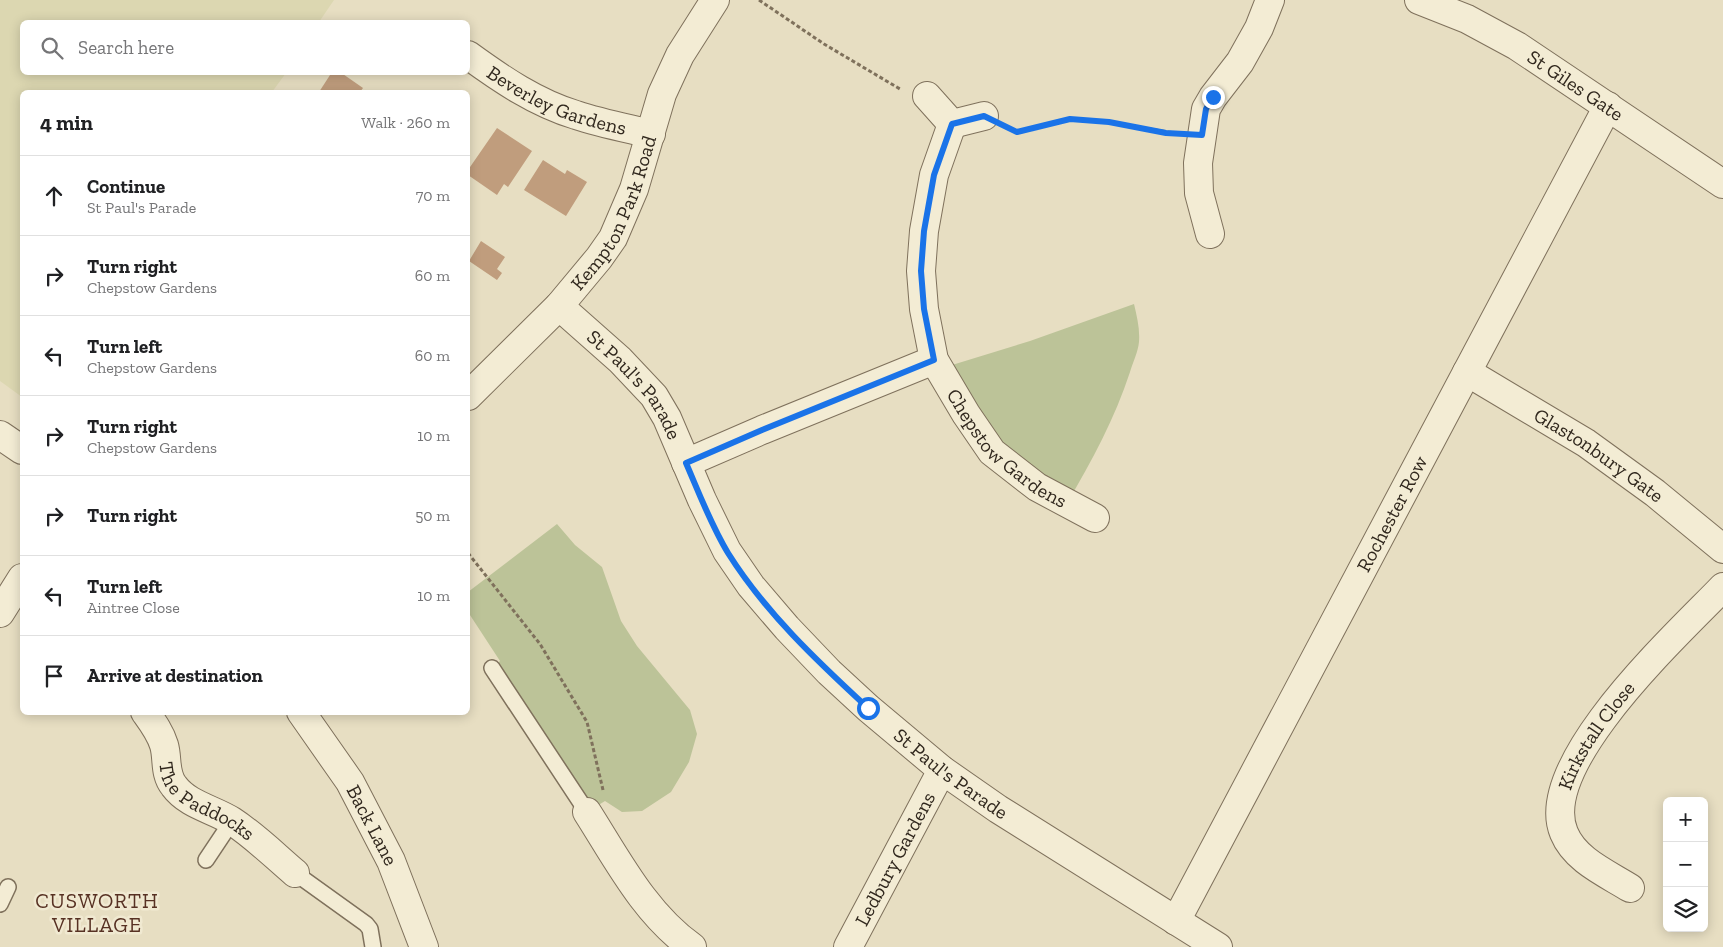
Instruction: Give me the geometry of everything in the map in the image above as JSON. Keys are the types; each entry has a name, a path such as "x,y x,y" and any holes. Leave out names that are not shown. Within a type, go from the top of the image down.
{"street":[{"name":"Kempton Park Road","path":"470,394 559,306 613,238 634,189 662,94 680,55 715,0"},
{"path":"1210,234 1199,193 1198,163 1206,109 1245,54 1259,28 1270,0"},
{"name":"St Giles Gate","path":"1419,0 1467,19 1518,46 1722,183"},
{"name":"Beverley Gardens","path":"470,57 501,80 538,100 575,115 651,134"},
{"path":"928,96 952,124 984,116"},
{"name":"Rochester Row","path":"1176,921 1608,106"},
{"name":"Chepstow Gardens","path":"952,124 934,175 924,231 921,271 924,309 934,360 966,414 992,452 1037,486 1095,518"},
{"name":"St Paul's Parade","path":"559,306 620,360 654,396 667,418 702,500 727,551 751,586 787,628 829,672 942,770 998,809 1218,947"},
{"path":"686,463 934,360"},
{"name":"Glastonbury Gate","path":"1467,372 1586,443 1655,492 1723,549"},
{"path":"0,435 20,449"},
{"path":"0,613 20,582"},
{"name":"Kirkstall Close","path":"1635,891 1582,857 1573,847 1563,832 1560,814 1562,797 1570,771 1596,726 1630,684 1723,587"},
{"name":"The Paddocks","path":"146,715 157,728 165,747 167,768 172,784 188,800 232,821 295,873"},
{"name":"Back Lane","path":"303,715 350,782 392,861 424,947"},
{"name":"Ledbury Gardens","path":"848,947 942,770"},
{"path":"587,812 642,898 676,936 692,947"}],"lane":[{"path":"492,668 587,812"},
{"path":"206,860 232,821"},
{"path":"295,873 366,924 370,929 373,947"},
{"path":"0,904 8,887"}],"path":[{"path":"759,0 824,44 907,93 928,96"},
{"path":"984,116 1017,132 1070,119 1109,122 1166,133 1202,135"},
{"path":"470,556 540,644 587,722 605,801 587,812"}],"shaded area":[{"path":"0,0 334,0 320,20 20,20 20,75 285,75 273,90 20,90 20,396 0,381"}],"green space":[{"path":"1134,304 1139,337 1135,357 1110,423 1067,503 1037,487 939,369 1030,341"},
{"path":"557,524 575,545 602,567 621,621 637,646 690,710 697,734 689,762 671,792 642,811 622,812 605,801 587,812 492,668 500,661 470,615 470,590"}],"building":[{"path":"330,75 344,75 363,88 362,90 320,90"},
{"path":"497,128 532,151 508,187 504,184 497,195 470,176 470,167"},
{"path":"543,160 565,174 567,170 587,182 566,216 524,190"},
{"path":"481,241 505,257 497,269 502,273 497,280 470,262"}],"district":[{"name":"CUSWORTH VILLAGE","path":"97,913"}],"route":[{"path":"868,708 829,672 787,628 751,586 727,551 686,463 934,360 924,309 921,271 924,231 934,175 952,124 984,116 1017,132 1070,119 1109,122 1166,133 1202,135 1206,109 1213,97"}]}
